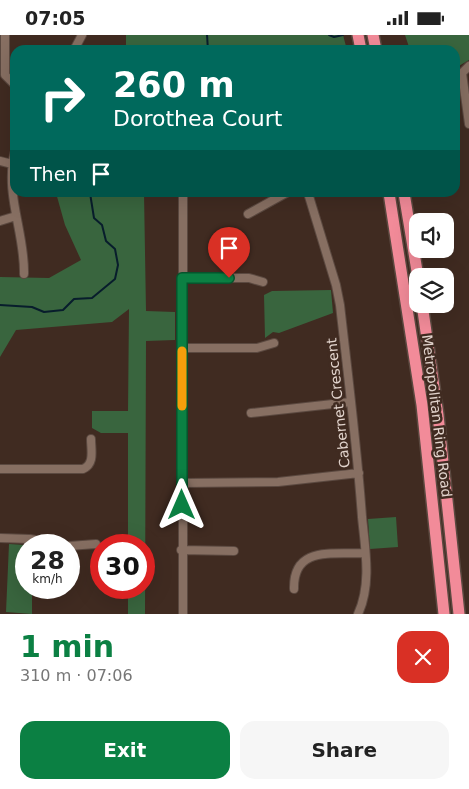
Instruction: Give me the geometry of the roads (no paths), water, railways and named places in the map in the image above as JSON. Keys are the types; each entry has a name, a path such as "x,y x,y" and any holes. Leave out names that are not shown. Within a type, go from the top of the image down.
{"highway":[{"name":"Metropolitan Ring Road","path":"390,197 422,405 444,614"},
{"path":"405,197 416,268"},
{"name":"Metropolitan Ring Road","path":"423,313 439,424 459,614"}],"street":[{"path":"5,35 5,75 10,80"},
{"path":"467,67 462,73 469,124"},
{"path":"12,197 23,241 24,274"},
{"path":"181,614 182,197"},
{"path":"248,214 279,197"},
{"name":"Cabernet Crescent","path":"309,197 336,285 351,402 365,553 365,594 358,614"},
{"path":"0,221 16,216"},
{"path":"182,278 249,278 263,282"},
{"path":"182,347 257,348 274,343"},
{"path":"251,413 351,402"},
{"path":"0,469 83,469 88,467 91,460 91,439"},
{"path":"182,483 278,482 359,473"},
{"path":"0,538 15,538"},
{"path":"181,550 234,551"},
{"path":"294,589 295,573 298,566 306,558 365,553"}],"waterway":[{"path":"207,35 208,45"},
{"path":"329,35 334,37 343,35"},
{"path":"0,305 32,307 44,312 63,310 74,299 92,298 115,279 118,265 115,249 106,241 102,225 94,218 91,197"}]}
